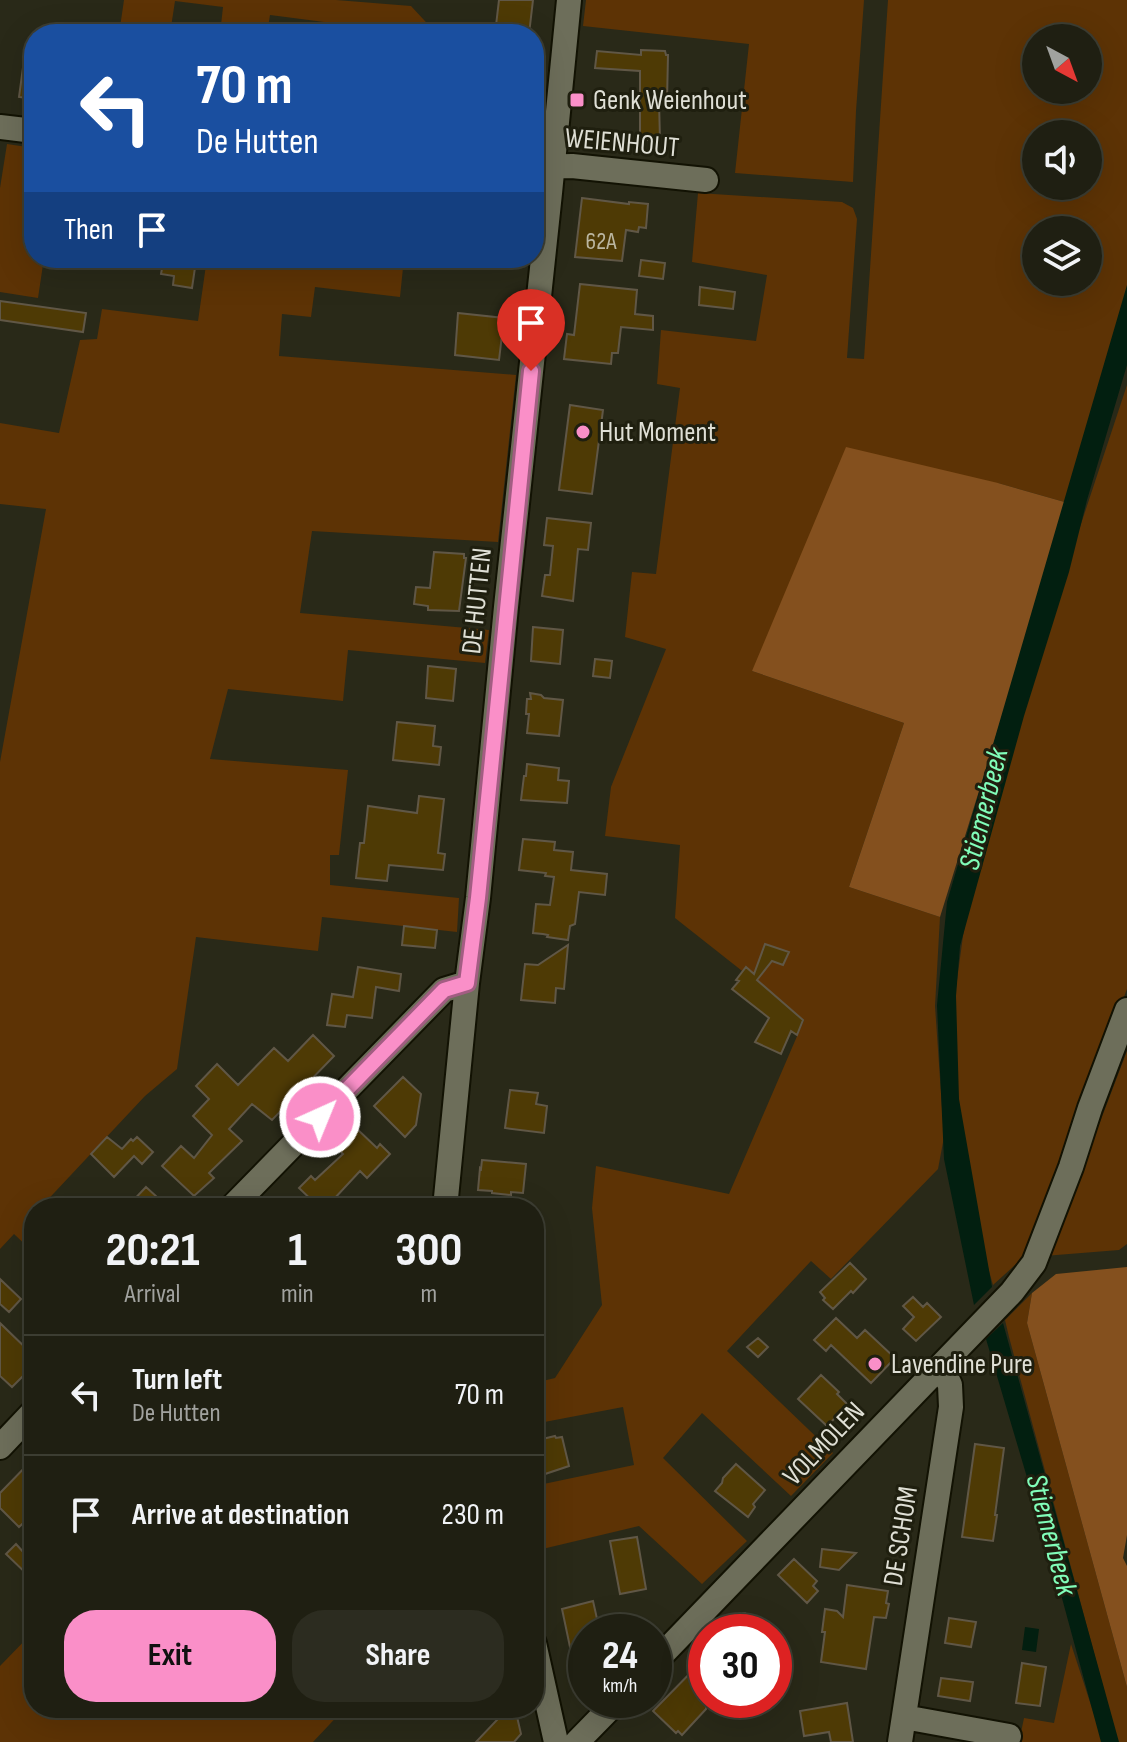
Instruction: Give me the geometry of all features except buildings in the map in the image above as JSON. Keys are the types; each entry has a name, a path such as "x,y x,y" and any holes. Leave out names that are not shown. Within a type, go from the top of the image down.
{"street":[{"name":"DE HUTTEN","path":"544,161 569,0"},
{"path":"0,127 24,130"},
{"name":"WEIENHOUT","path":"544,167 572,166 706,180"},
{"name":"DE HUTTEN","path":"446,1198 478,898 534,268"},
{"path":"241,1198 444,990 467,983"},
{"name":"VOLMOLEN","path":"672,1644 1012,1292 1034,1263 1127,1010"},
{"name":"DE SCHOM","path":"900,1742 951,1407 950,1385 941,1366"},
{"path":"0,1447 24,1422"},
{"path":"544,1688 556,1742"},
{"path":"904,1717 1009,1736"},
{"path":"577,1742 600,1718"}],"shaded area":[{"path":"124,0 336,0 411,6 428,24 332,24 270,15 269,24 221,24 223,7 175,1 172,24 120,24"},
{"path":"586,0 864,0 853,182 735,173 749,44 583,26"},
{"path":"888,0 1127,0 1127,309 1068,503 998,483 752,671 904,723 849,887 940,917 935,1006 944,1137 938,1169 831,1279 811,1261 727,1351 833,1453 791,1496 702,1413 663,1458 747,1541 702,1584 639,1526 544,1549 544,1484 634,1465 623,1407 544,1422 544,1381 555,1378 602,1305 592,1208 596,1166 729,1194 804,1020 675,918 680,845 605,836 611,787 666,649 625,637 632,572 656,574 680,388 657,384 661,330 756,341 767,275 692,262 698,193 842,202 853,208 857,219 847,358 864,359"},
{"path":"7,144 24,147 24,268 42,268 38,298 0,292 0,188"},
{"path":"206,268 403,268 400,297 315,287 311,317 282,314 279,356 516,375 498,542 312,531 300,613 489,630 485,663 348,650 343,701 228,689 210,759 348,770 339,855 330,855 330,885 459,898 457,932 322,917 318,951 196,937 177,1069 145,1096 49,1198 24,1198 24,1244 14,1234 0,1249 0,762 46,509 0,504 0,423 59,433 80,340 97,339 102,309 198,321"},
{"path":"1127,385 1127,989 1025,1256 993,1285 965,1187 952,1017 963,936 974,879 1033,669"},
{"path":"846,447 1068,503 940,917 849,887 904,723 752,671"},
{"path":"1127,1051 1127,1244 1119,1250 1044,1256 1089,1151"},
{"path":"1127,1267 1127,1535 1123,1558 1127,1566 1127,1687 1027,1323 1032,1293 1056,1274"},
{"path":"1032,1293 1027,1323 1127,1687 1127,1742 1118,1742 1005,1320"},
{"path":"24,1641 24,1718 336,1718 313,1742 0,1742 0,1666"},
{"path":"1071,1644 1103,1742 1019,1742 1024,1718 1054,1723"}],"water":[{"name":"Stiemerbeek","path":"1127,285 1127,365 960,946 956,996 959,1099 992,1287 974,1305 944,1159 937,1005 947,902"},
{"name":"Stiemerbeek","path":"1003,1323 1119,1742 1101,1742 1053,1565 986,1339"},
{"path":"1025,1627 1039,1629 1036,1652 1022,1650"}],"place":[{"name":"Genk Weienhout","path":"577,100"},
{"name":"Hut Moment","path":"583,432"},
{"name":"Lavendine Pure","path":"875,1364"}],"route":[{"path":"320,1117 444,990 467,983 531,371"}]}
